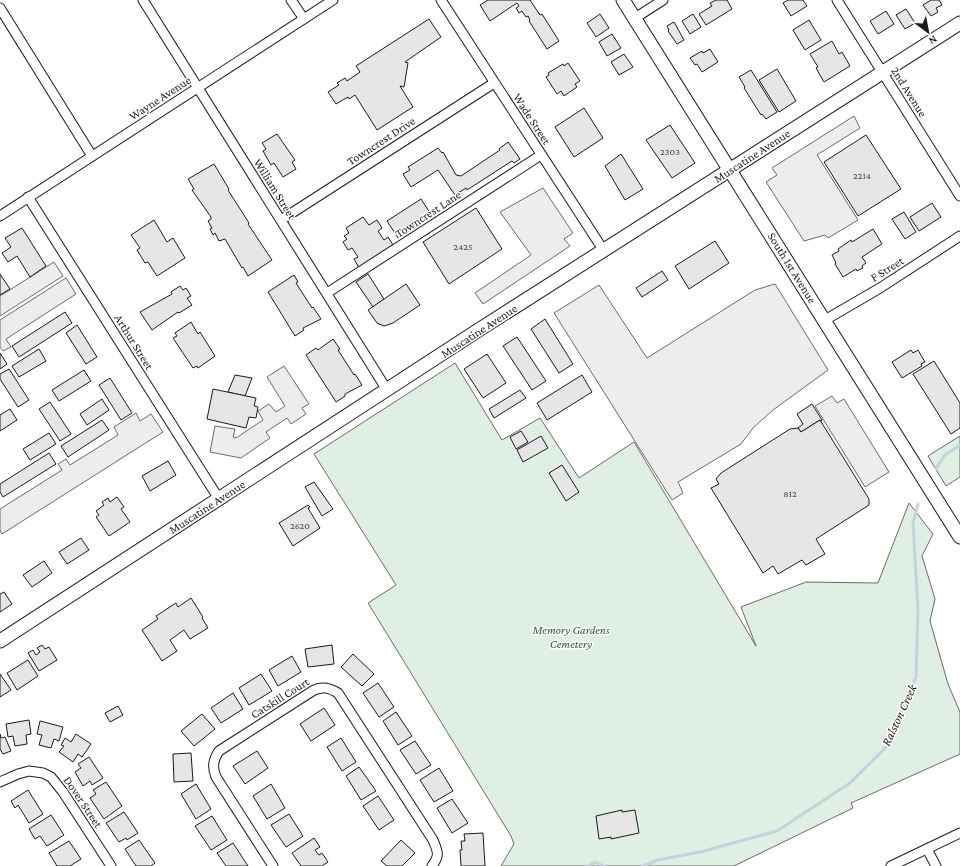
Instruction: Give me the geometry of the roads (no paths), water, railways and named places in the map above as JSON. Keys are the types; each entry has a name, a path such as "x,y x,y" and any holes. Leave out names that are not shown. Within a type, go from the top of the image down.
{"main road":[{"name":"South 1st Avenue","path":"623,0 825,320 960,538"},
{"name":"Muscatine Avenue","path":"0,641 387,390 960,23"}],"street":[{"name":"William Street","path":"143,0 387,390"},
{"path":"291,0 304,20"},
{"name":"Wayne Avenue","path":"0,216 334,0"},
{"name":"Wade Street","path":"441,0 604,251"},
{"path":"635,18 663,0"},
{"name":"2nd Avenue","path":"837,0 960,196"},
{"path":"0,8 92,156"},
{"name":"Towncrest Drive","path":"281,220 494,83"},
{"name":"Towncrest Lane","path":"327,293 541,155"},
{"name":"Arthur Street","path":"28,197 219,499"},
{"name":"F Street","path":"825,320 880,288 960,236"},
{"name":"Catskill Court","path":"273,866 216,777 214,762 219,751 314,690 322,687 331,688 338,693 432,840 438,855 432,866"},
{"name":"Dover Street","path":"0,782 18,774 30,771 43,773 51,777 64,792 111,866"},
{"path":"891,866 960,833"},
{"path":"927,849 936,866"}],"waterway":[{"name":"Ralston Creek","path":"936,469 945,455 960,445"},
{"name":"Ralston Creek","path":"643,866 658,860 700,852 777,831 850,783 886,747 916,677 918,609 913,523 918,504"},
{"name":"Ralston Creek","path":"588,866 595,862 604,866"}],"park label":[{"name":"Memory Gardens Cemetery","path":"571,637"}]}
